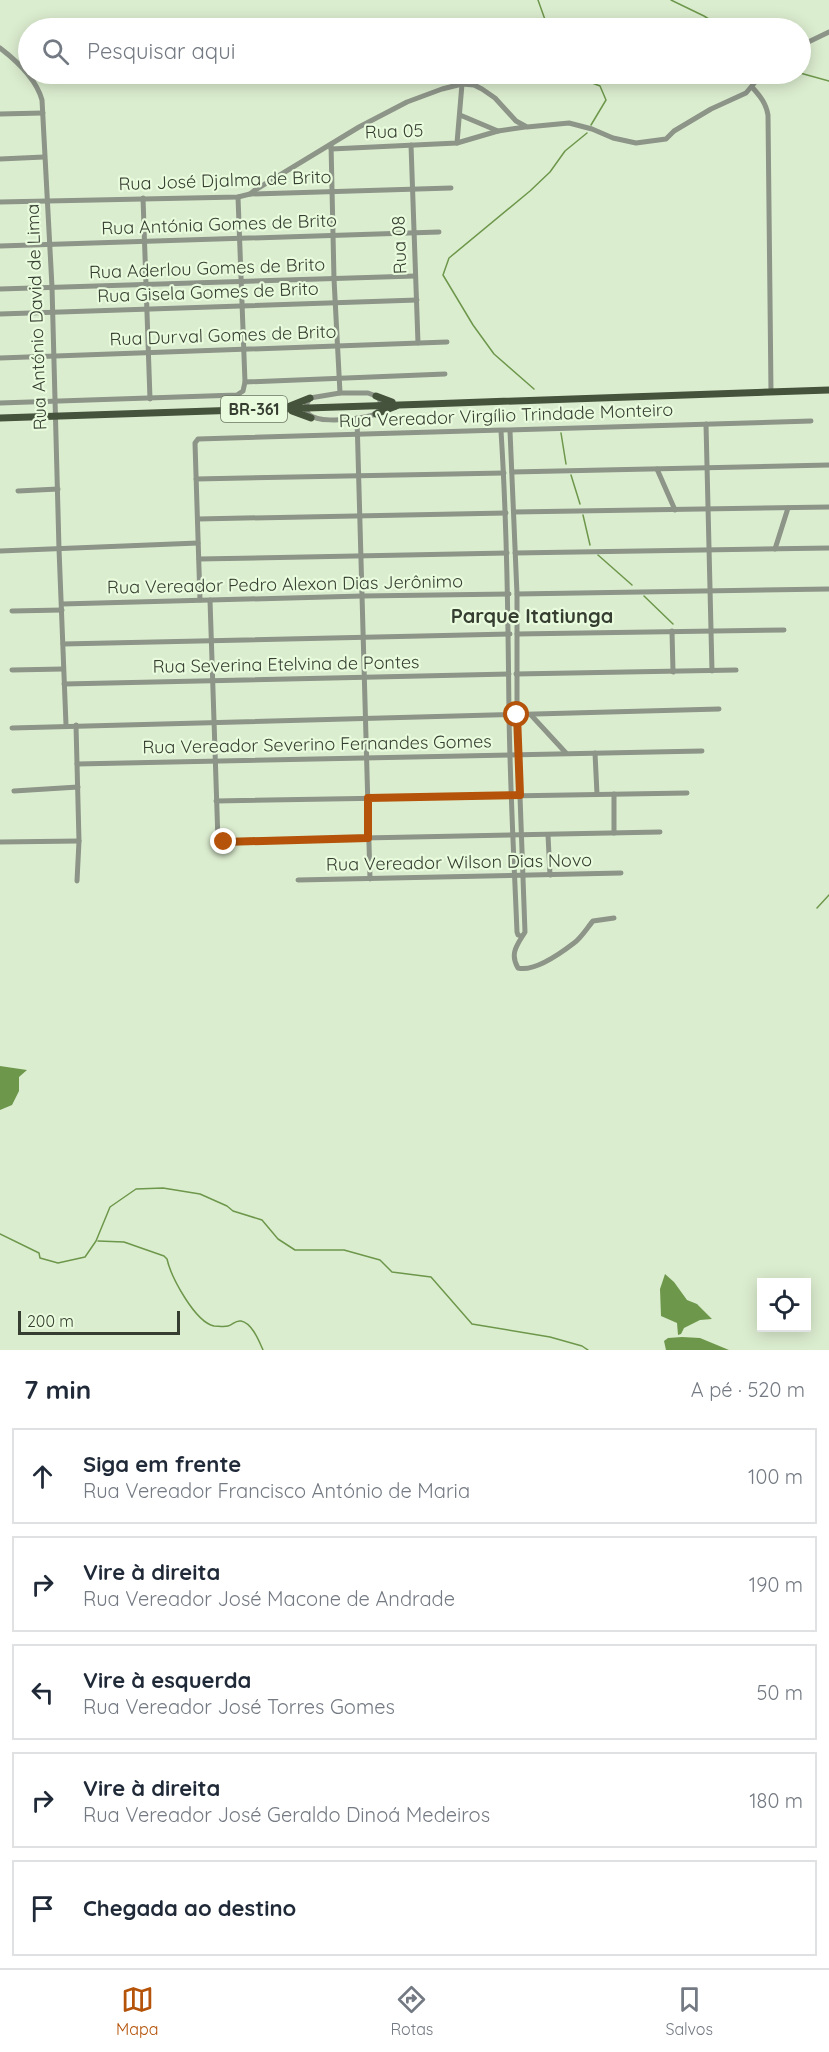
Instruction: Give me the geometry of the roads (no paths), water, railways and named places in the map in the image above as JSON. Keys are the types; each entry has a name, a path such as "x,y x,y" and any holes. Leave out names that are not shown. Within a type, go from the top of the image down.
{"main road":[{"name":"BR-361","path":"0,418 829,390"},
{"path":"376,396 399,404"},
{"path":"286,409 310,398"},
{"path":"376,414 399,404"},
{"path":"286,409 310,418"}],"street":[{"path":"811,41 829,32"},
{"name":"Rua António David de Lima","path":"0,48 18,64"},
{"name":"Rua António David de Lima","path":"35,84 42,100 50,244 66,725"},
{"path":"457,143 462,84"},
{"path":"250,194 407,102 426,93 462,84 474,85 482,89 495,98 516,121 527,127"},
{"path":"754,84 752,87 762,97 768,115 771,392"},
{"name":"Rua 05","path":"331,147 457,143 498,131 569,123 627,142 659,140 666,139 700,115 746,93 752,87"},
{"path":"0,114 43,113"},
{"path":"460,115 498,131"},
{"name":"Rua 08","path":"411,145 418,344"},
{"path":"331,147 334,279 340,393"},
{"path":"0,159 44,157"},
{"name":"Rua José Djalma de Brito","path":"0,202 238,197 250,194 451,188"},
{"path":"0,403 237,395 243,391 245,382 238,197"},
{"path":"143,198 150,399"},
{"name":"Rua Antónia Gomes de Brito","path":"0,246 439,232"},
{"name":"Rua Aderlou Gomes de Brito","path":"0,288 415,276"},
{"name":"Rua Gisela Gomes de Brito","path":"0,314 417,300"},
{"name":"Rua Durval Gomes de Brito","path":"0,358 447,342"},
{"path":"245,382 445,374"},
{"path":"340,393 368,393 376,396 380,404 376,414 357,418 310,418 306,408 310,398 340,393"},
{"path":"357,418 370,879"},
{"name":"Rua Vereador Virgílio Trindade Monteiro","path":"196,479 195,443 201,438 812,421"},
{"path":"706,424 712,670"},
{"path":"501,431 509,594 509,715 514,876 517,932 518,936 521,936"},
{"path":"510,431 517,594 516,674 525,932 513,952 513,957 518,968 530,969 576,942 593,921 614,918"},
{"path":"512,472 829,465"},
{"path":"657,469 675,510"},
{"path":"200,600 196,479 359,474 504,473"},
{"path":"18,491 58,489"},
{"path":"514,512 829,507"},
{"path":"775,549 788,508"},
{"path":"198,519 506,513"},
{"path":"0,551 198,543"},
{"path":"515,553 829,548"},
{"path":"199,559 507,554"},
{"path":"517,594 829,589"},
{"name":"Rua Vereador Pedro Alexon Dias Jerônimo","path":"12,610 200,600 509,594"},
{"path":"210,600 217,840 224,842 660,832"},
{"path":"517,634 784,630"},
{"path":"672,631 673,672"},
{"path":"63,644 510,634"},
{"path":"12,670 63,669"},
{"path":"516,674 736,670"},
{"name":"Rua Severina Etelvina de Pontes","path":"64,684 509,674"},
{"path":"12,728 718,709"},
{"path":"531,715 566,753"},
{"path":"76,725 79,841 77,881"},
{"name":"Rua Vereador Severino Fernandes Gomes","path":"77,764 702,752"},
{"path":"595,753 597,794"},
{"path":"14,791 78,787"},
{"path":"216,801 687,793"},
{"path":"614,794 614,833"},
{"path":"548,835 550,875"},
{"path":"0,842 79,841"},
{"name":"Rua Vereador Wilson Dias Novo","path":"298,880 621,873"}],"waterway":[{"path":"538,0 544,18"},
{"path":"671,0 707,18"},
{"path":"811,76 829,81"},
{"path":"591,125 606,100 600,86 595,84"},
{"path":"534,389 494,354 473,325 443,275 449,258 530,191 550,172 565,151 587,133"},
{"path":"546,410 559,420"},
{"path":"561,433 566,464"},
{"path":"571,475 580,504"},
{"path":"583,515 590,545"},
{"path":"598,555 632,585"},
{"path":"644,596 673,624"},
{"path":"817,908 829,895"},
{"path":"0,1234 39,1253 40,1258 58,1263 85,1257 96,1241 110,1207 136,1189 163,1188 200,1194 233,1211 262,1220 278,1239 295,1250 344,1250 380,1260 392,1272 431,1277 472,1324 550,1337 582,1346 588,1350"},
{"path":"98,1241 124,1242 164,1256 185,1298 199,1316 214,1326 245,1322 255,1333 263,1350"}],"district":[{"name":"Parque Itatiunga","path":"532,615"}]}
